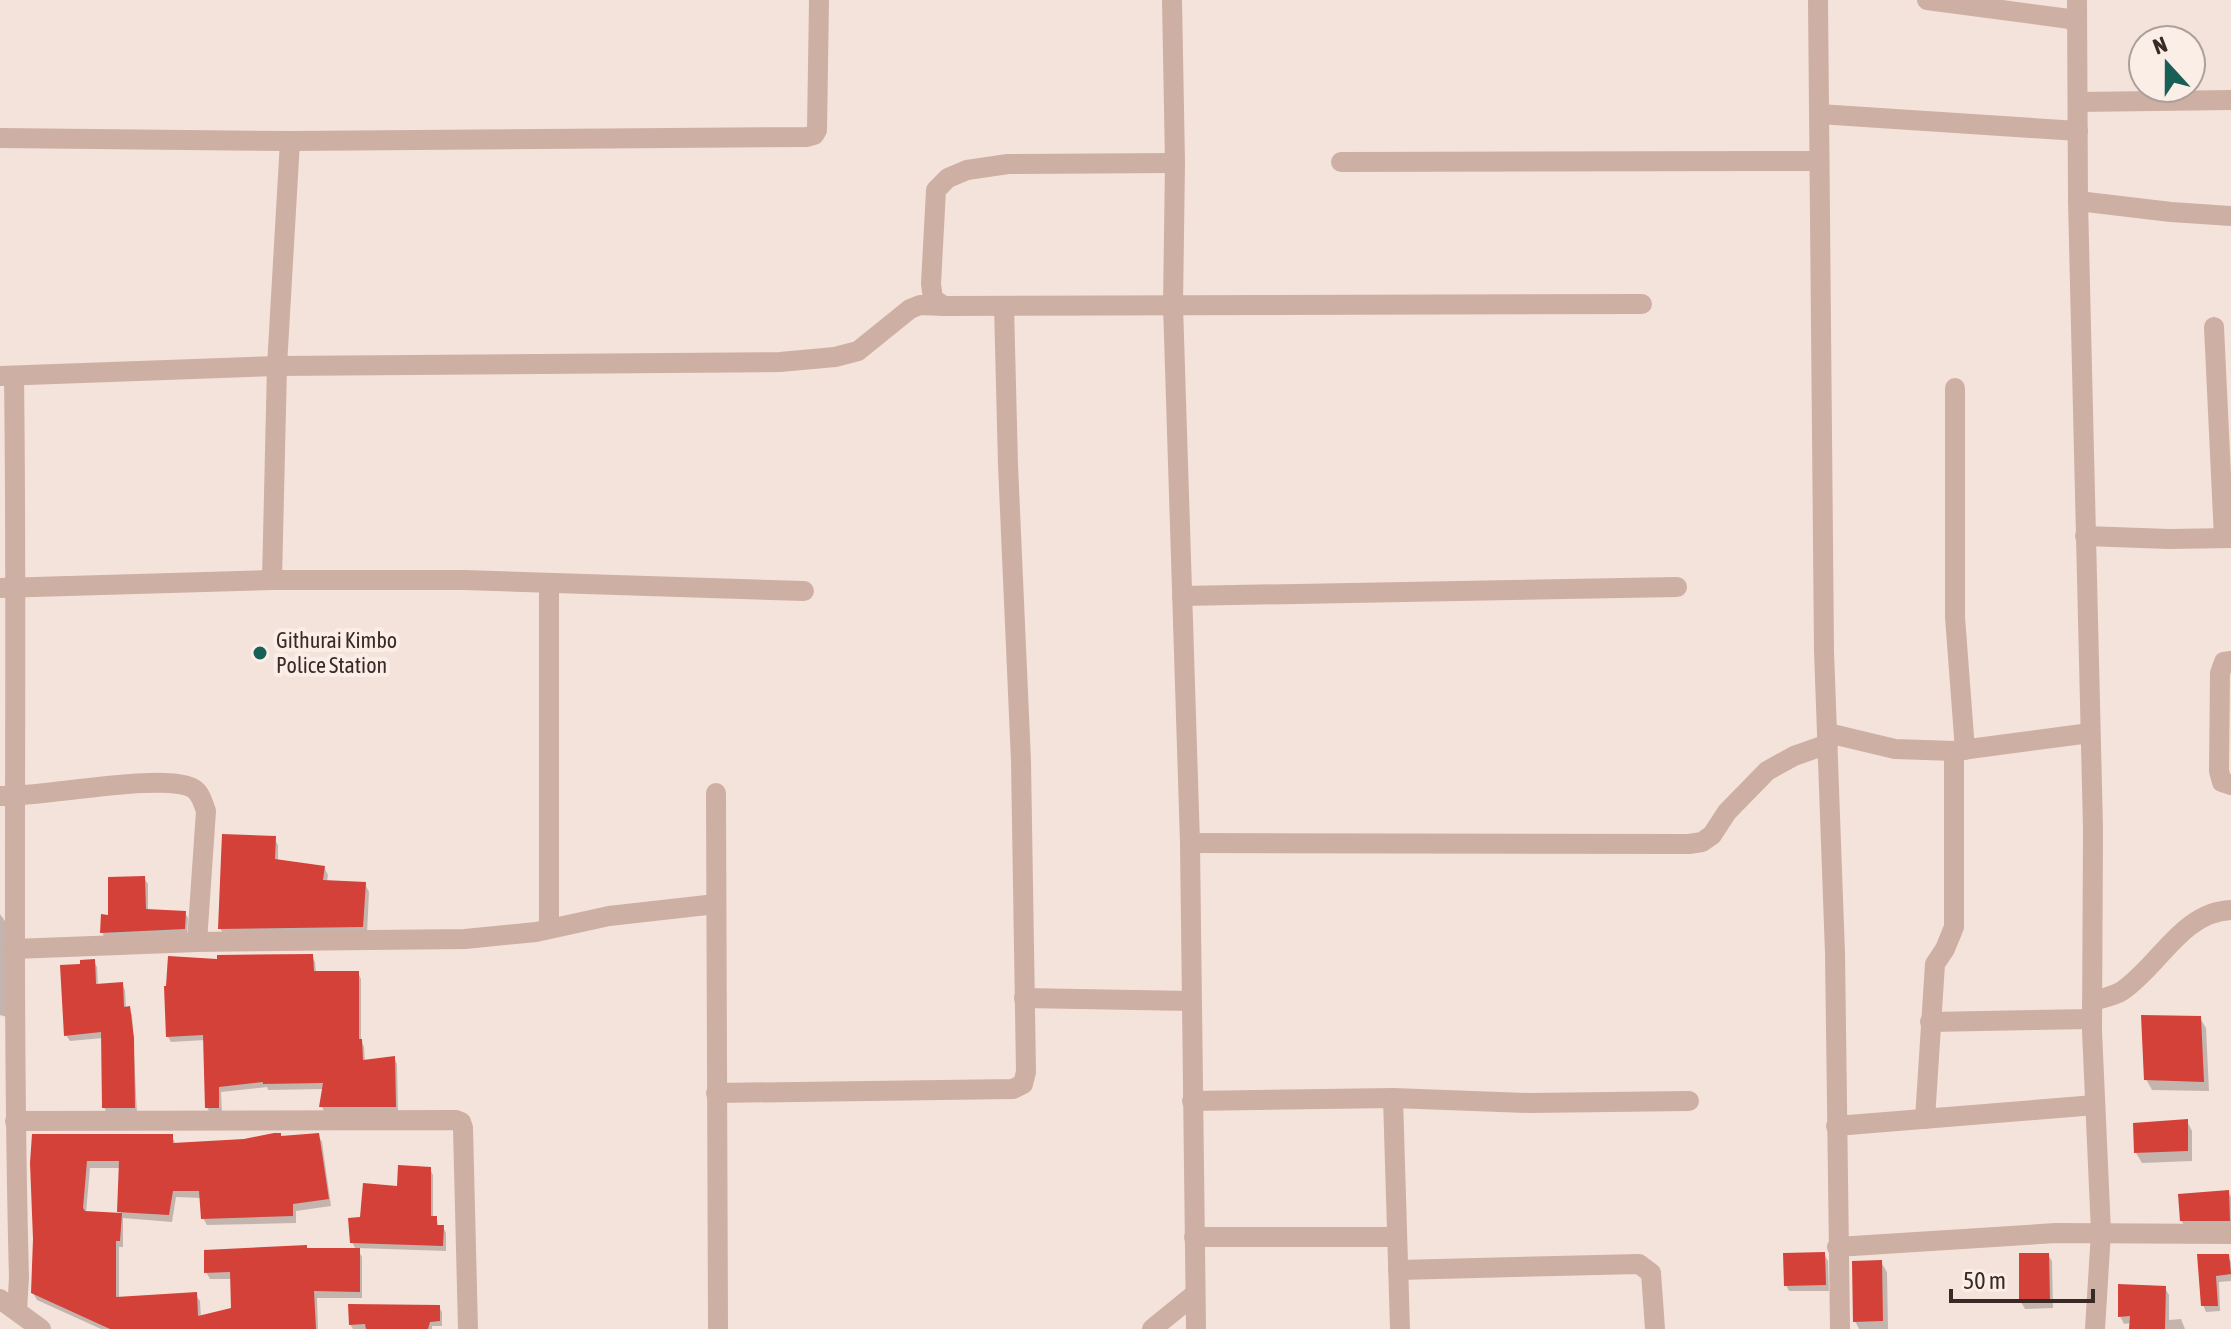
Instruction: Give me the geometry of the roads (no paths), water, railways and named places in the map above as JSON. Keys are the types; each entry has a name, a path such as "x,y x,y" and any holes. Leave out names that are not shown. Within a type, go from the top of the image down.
{"street":[{"path":"0,138 290,141 807,137 817,130 819,0"},
{"path":"1172,0 1175,163 1173,305 1190,843 1196,1329"},
{"path":"1818,0 1824,651 1835,953 1840,1329"},
{"path":"1927,0 2077,10 2078,201 2093,829 2092,1010 2101,1232 2095,1329"},
{"path":"2078,102 2231,100"},
{"path":"1819,114 2078,131"},
{"path":"272,580 277,366 290,141"},
{"path":"1341,162 1819,161"},
{"path":"944,306 933,299 931,284 936,190 948,178 967,170 1008,164 1175,163"},
{"path":"2078,201 2231,216"},
{"path":"41,1329 8,1305 19,1278 15,1121 7,1027 14,949 7,796 7,376 277,366 780,362 835,357 858,351 910,309 920,305 1642,304"},
{"path":"716,1093 1013,1089 1023,1084 1026,1072 1021,761 1004,306"},
{"path":"2085,536 2228,538 2214,327"},
{"path":"1925,1119 1935,964 1954,927 1960,750 1955,617 1955,388"},
{"path":"8,588 272,580 465,580 804,591"},
{"path":"549,583 549,929"},
{"path":"1182,596 1677,587"},
{"path":"2231,661 2224,662 2220,673 2219,771 2222,782 2231,785"},
{"path":"1190,843 1689,844 1702,842 1712,835 1727,812 1767,771 1828,739 1895,749 1960,750 2090,733"},
{"path":"7,796 110,785 168,783 192,788 200,796 206,811 197,942"},
{"path":"716,793 718,1329"},
{"path":"14,949 197,942 465,939 549,929 609,916 716,904"},
{"path":"1930,1022 2092,1010 2120,992 2168,949 2192,922 2204,915 2231,910"},
{"path":"1024,998 1191,1001"},
{"path":"1192,1101 1393,1098 1529,1103 1689,1101"},
{"path":"1393,1098 1400,1329"},
{"path":"1836,1126 2095,1105"},
{"path":"15,1121 461,1122 468,1329"},
{"path":"1837,1247 2101,1232 2231,1234"},
{"path":"1194,1237 1397,1237"},
{"path":"1398,1270 1639,1264 1651,1273 1655,1329"},
{"path":"1152,1329 1195,1294"}],"place":[{"name":"Githurai Kimbo Police Station","path":"260,653"}]}
